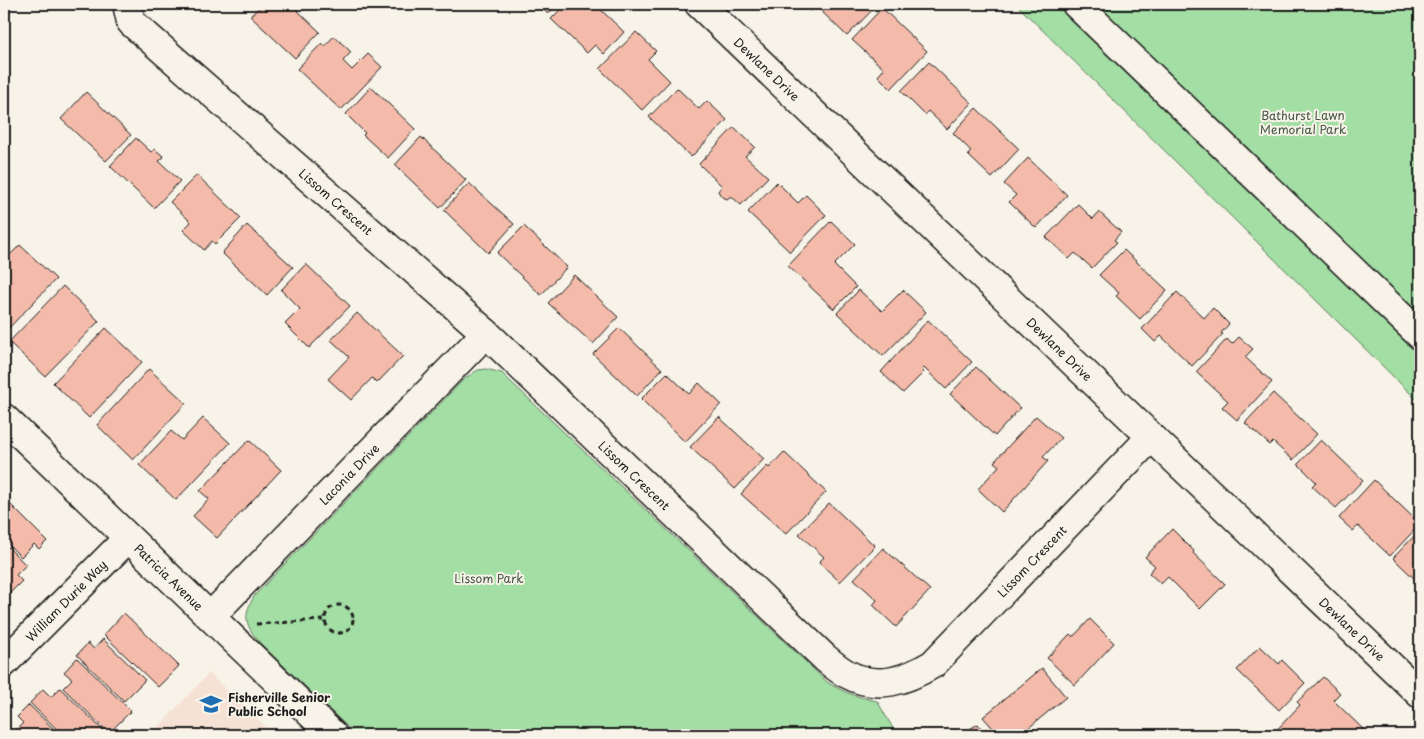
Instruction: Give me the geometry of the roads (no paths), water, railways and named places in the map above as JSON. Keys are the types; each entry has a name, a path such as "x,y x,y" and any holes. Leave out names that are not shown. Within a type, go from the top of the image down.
{"street":[{"name":"Lissom Crescent","path":"127,4 131,22 486,333 825,658 848,675 869,682 888,682 904,679 933,664 1151,437"},
{"name":"Dewlane Drive","path":"699,4 1420,694"},
{"path":"1076,4 1420,335"},
{"name":"Laconia Drive","path":"211,616 486,333"},
{"name":"Patricia Avenue","path":"4,418 333,735"},
{"name":"William Durie Way","path":"4,663 128,538"}],"place":[{"name":"Fisherville Senior Public School","path":"211,704"}],"park label":[{"name":"Bathurst Lawn Memorial Park","path":"1303,122"},
{"name":"Lissom Park","path":"489,578"}]}
